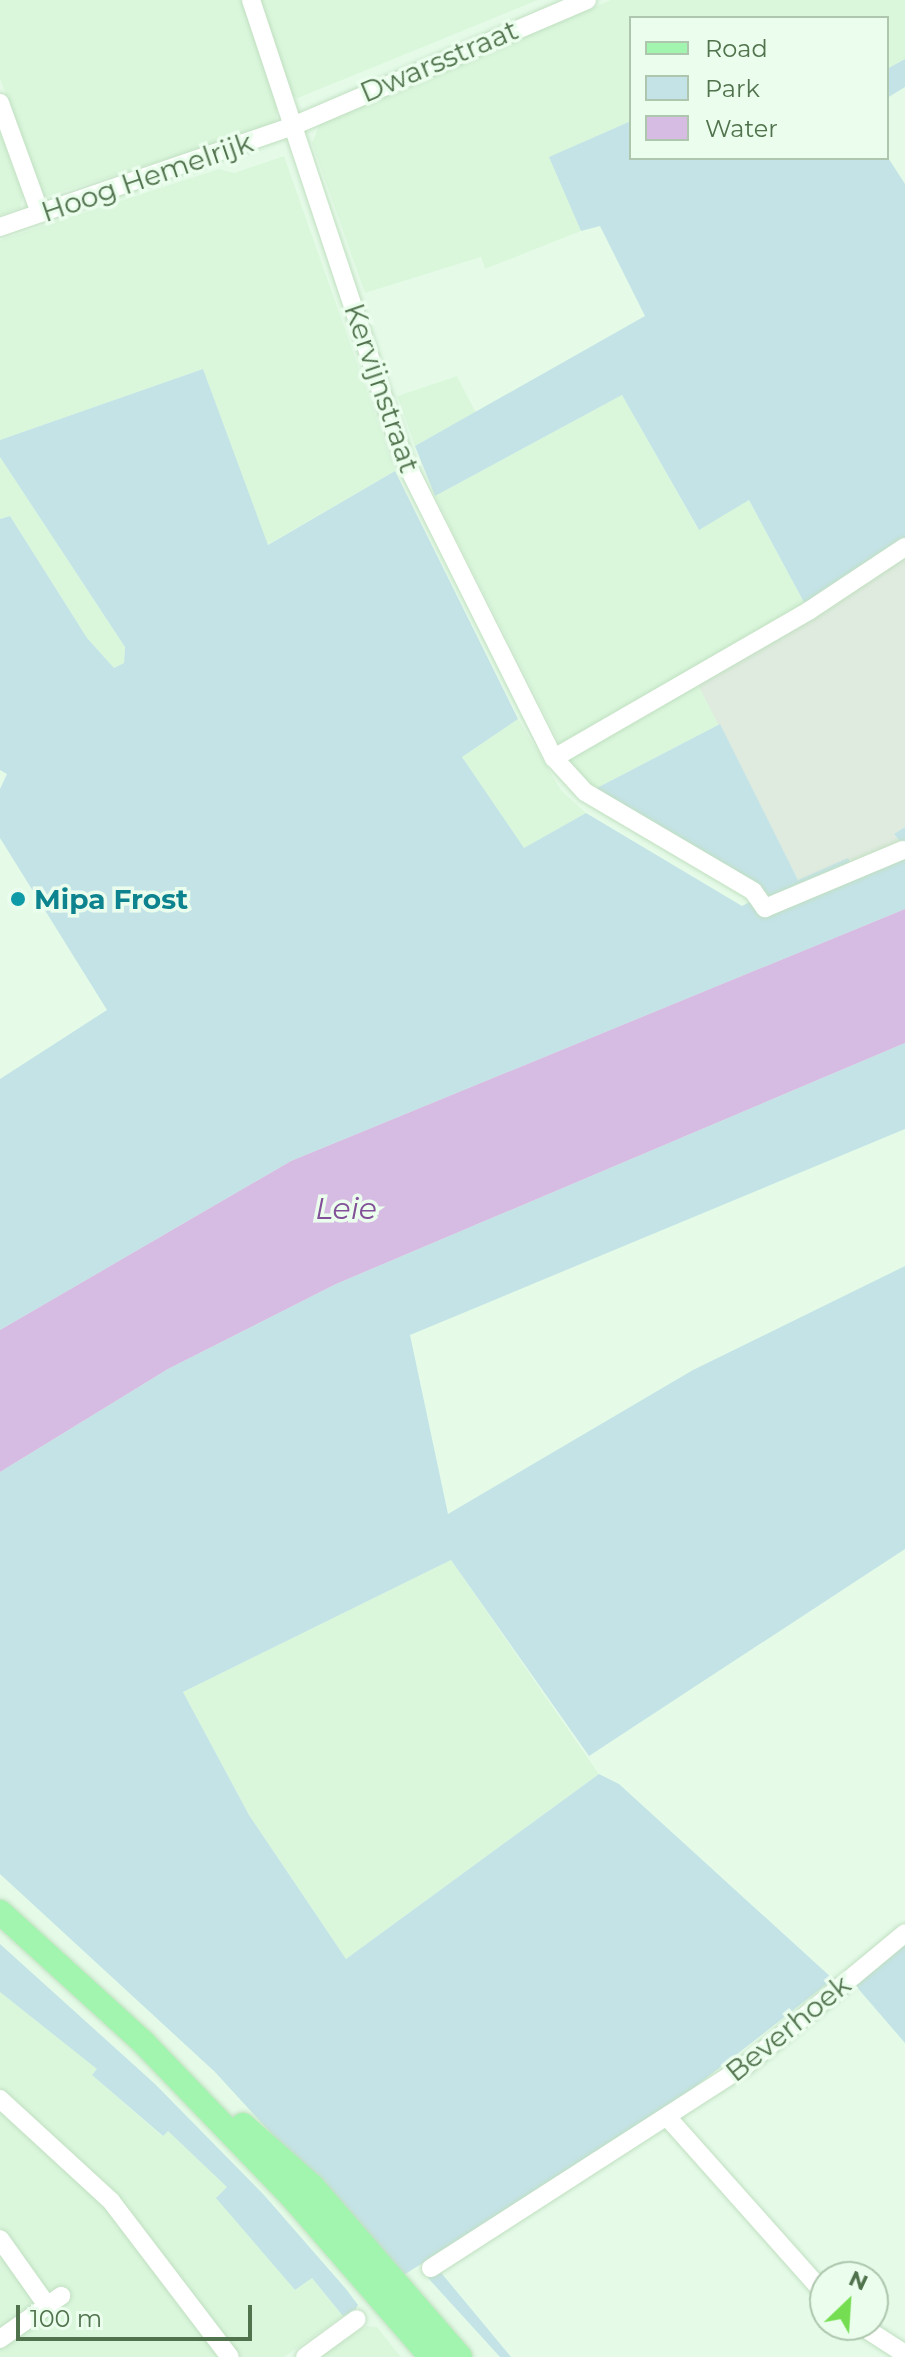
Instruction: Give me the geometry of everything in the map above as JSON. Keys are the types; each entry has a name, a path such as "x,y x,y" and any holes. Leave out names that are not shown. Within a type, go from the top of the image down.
{"main road":[{"path":"0,1912 143,2042 202,2089 312,2186 449,2354"},
{"path":"143,2042 449,2354"}],"street":[{"name":"Kervijnstraat","path":"251,0 403,457 554,758 585,792 753,891 765,908 903,850"},
{"name":"Dwarsstraat","path":"293,126 587,0"},
{"path":"0,103 40,213"},
{"name":"Hoog Hemelrijk","path":"0,227 293,126"},
{"path":"554,758 810,610 905,547"},
{"name":"Beverhoek","path":"431,2268 669,2119 745,2066 905,1933"},
{"path":"0,2099 111,2201 230,2357"},
{"path":"669,2119 809,2276"},
{"path":"0,2239 53,2300 0,2339"},
{"path":"305,2357 357,2319"},
{"path":"885,2341 905,2354"}],"shaded area":[{"path":"0,0 242,0 277,105 276,125 45,197 0,79"},
{"path":"261,0 538,0 298,98 290,95"},
{"path":"611,0 905,0 905,59 889,68 889,16 629,16 629,122 550,157 581,231 485,269 481,257 365,293 312,143 321,121"},
{"path":"0,132 23,196 20,208 0,215"},
{"path":"284,156 395,471 267,545 203,369 0,440 0,240 219,169 234,173"},
{"path":"457,376 476,413 415,446 397,396"},
{"path":"622,395 698,529 749,500 806,606 561,746 435,496"},
{"path":"0,457 125,647 124,663 114,668 87,638 10,516 0,519"},
{"path":"905,553 905,827 894,834 902,845 852,866 848,859 798,880 697,683"},
{"path":"697,683 720,724 595,789 580,777 568,759"},
{"path":"518,719 561,790 586,813 524,849 462,757"},
{"path":"451,1560 599,1774 346,1959 249,1815 183,1692"},
{"path":"0,1992 98,2069 92,2075 162,2136 167,2130 228,2187 217,2198 295,2290 312,2278 343,2316 284,2357 238,2357 128,2210 0,2088"},
{"path":"0,2106 99,2195 220,2357 0,2357 0,2343 59,2291 45,2290 0,2227"},
{"path":"0,2250 34,2299 32,2310 0,2332"},
{"path":"367,2326 377,2327 401,2357 318,2357"}],"green space":[{"path":"905,59 905,87 889,97 889,68"},
{"path":"629,122 629,160 889,159 905,184 905,540 806,606 749,500 699,530 622,395 435,496 415,446 645,316 600,226 581,231 549,157"},
{"path":"203,369 268,545 395,471 518,719 462,757 524,848 586,813 742,906 767,893 595,789 720,724 798,880 848,858 852,866 902,844 894,834 905,827 905,909 291,1161 0,1330 0,1079 107,1010 0,838 0,789 7,774 0,770 0,519 10,516 87,638 114,668 124,663 125,647 0,457 0,440"},
{"path":"905,1043 905,1129 410,1335 448,1514 693,1370 905,1266 905,1549 589,1756 451,1560 183,1692 249,1815 346,1959 599,1774 619,1784 833,1979 659,2115 402,2276 215,2072 0,1874 0,1472 168,1369 336,1284"},
{"path":"905,1943 905,2043 855,1985"},
{"path":"0,1944 155,2084 264,2195 346,2289 358,2305 355,2310 343,2316 312,2278 295,2290 216,2198 227,2187 168,2131 163,2136 92,2075 97,2069 0,1992"},
{"path":"438,2269 511,2357 500,2357 428,2278"}],"water":[{"name":"Leie","path":"905,909 905,1043 336,1284 168,1369 0,1472 0,1330 291,1161"}],"place":[{"name":"Mipa Frost","path":"18,899"}]}
